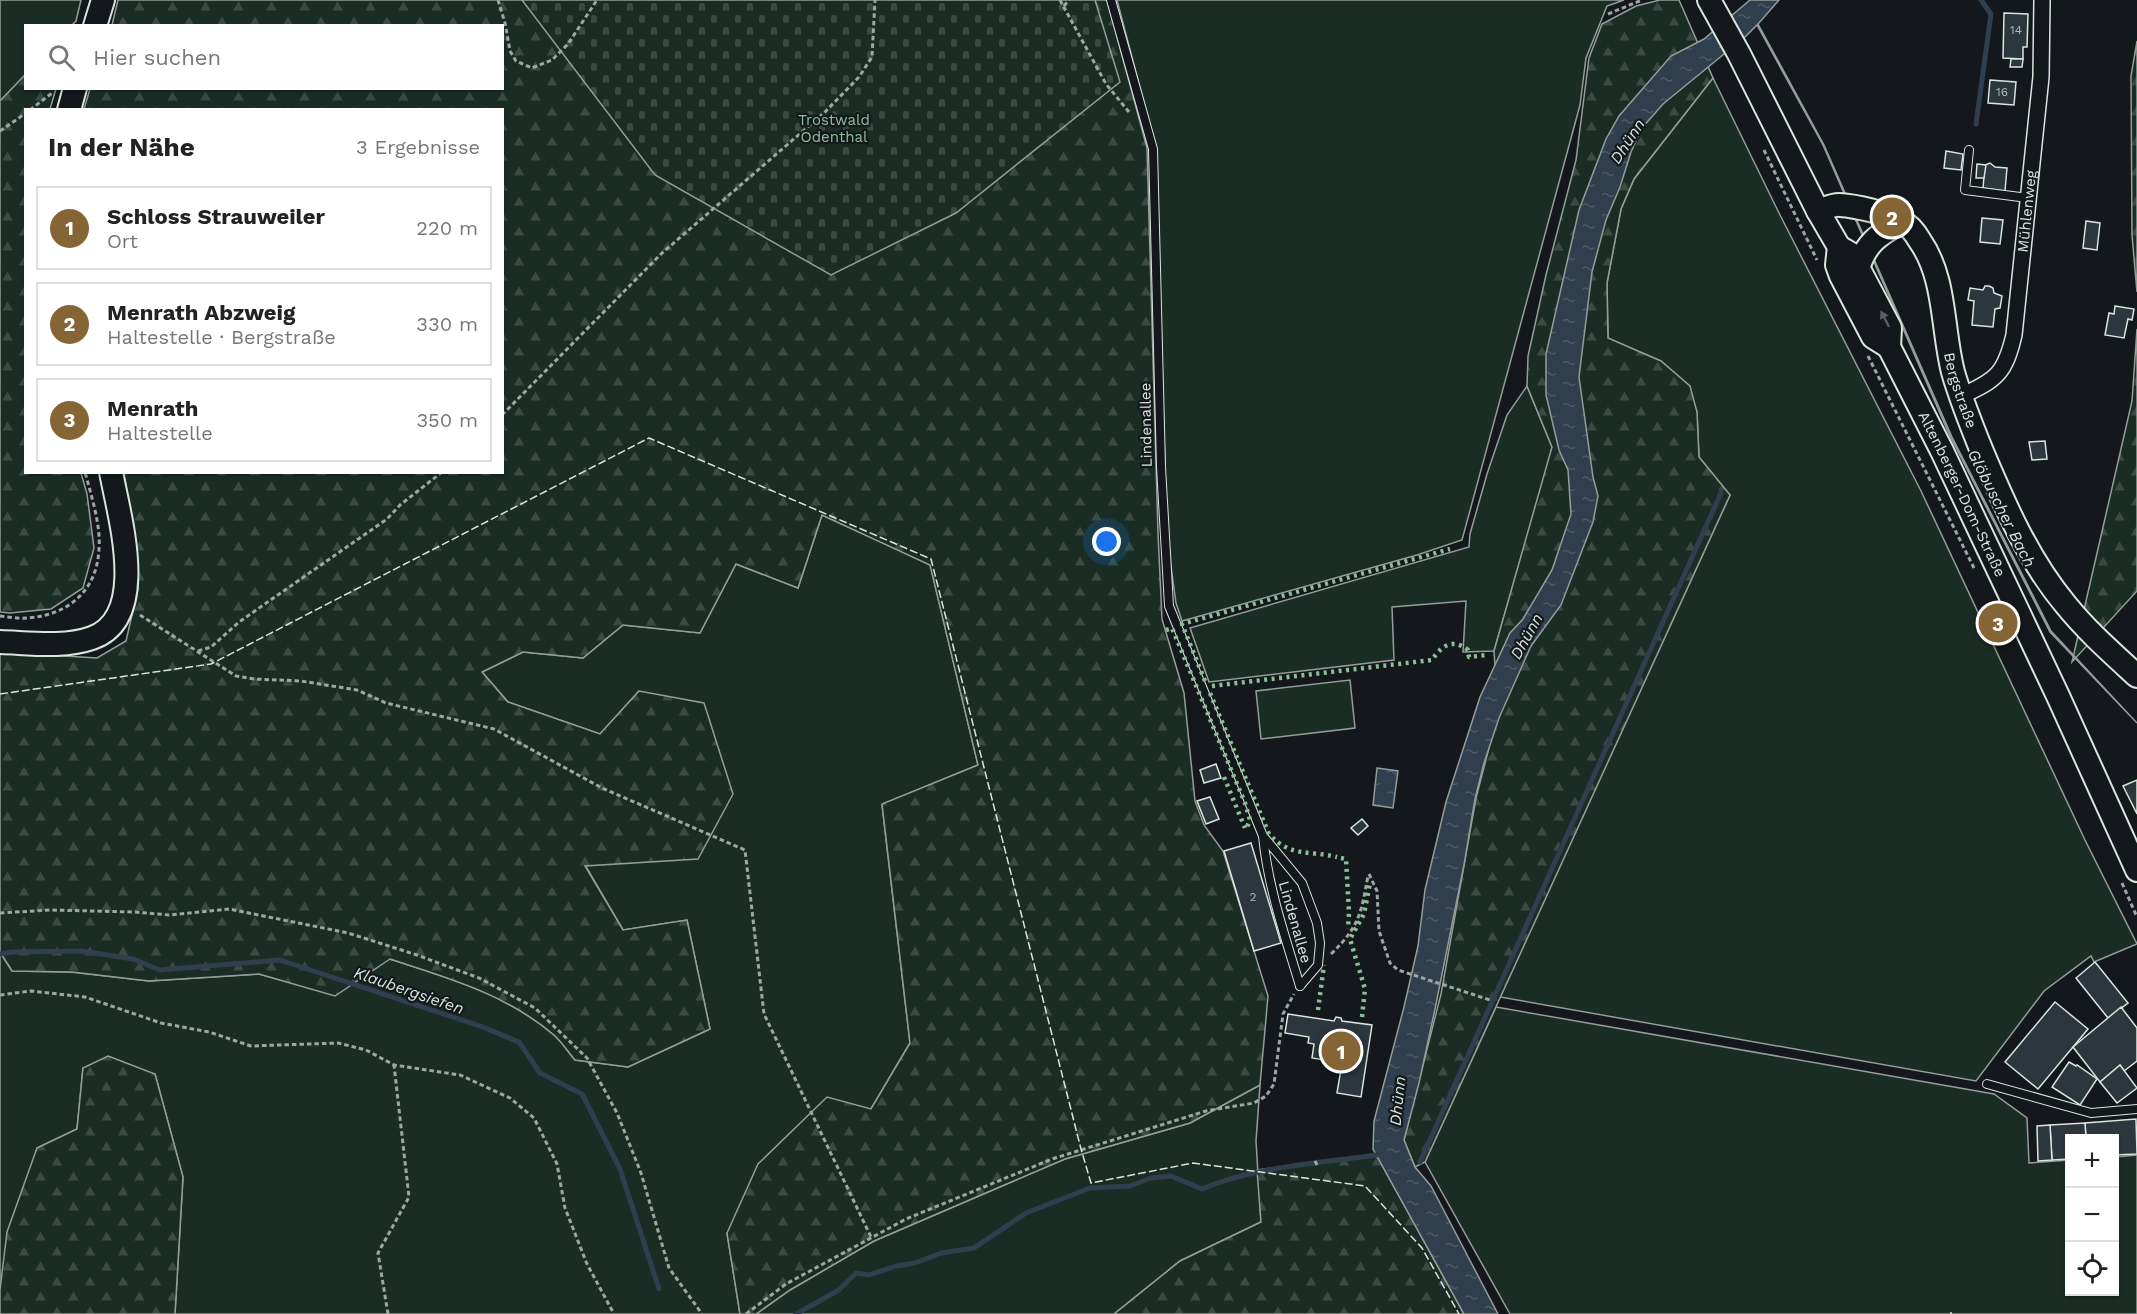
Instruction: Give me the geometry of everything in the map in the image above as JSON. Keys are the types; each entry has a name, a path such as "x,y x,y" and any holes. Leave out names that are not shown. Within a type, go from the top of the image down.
{"main road":[{"path":"96,24 103,0"},
{"name":"Altenberger-Dom-Straße","path":"1709,0 1739,54 1818,211 1839,248 1851,254 1890,328 1889,347"},
{"path":"70,108 74,90"},
{"path":"1818,211 1838,204 1902,221"},
{"path":"1858,268 1864,251 1876,237 1902,221"},
{"name":"Bergstraße","path":"1902,221 1920,239 1930,256 1935,270 1953,372 1961,396 1993,477 2036,563 2065,604 2100,642 2137,676"},
{"name":"Altenberger-Dom-Straße","path":"1839,248 1837,265 1841,276 1874,337 1889,347 1942,451 2054,686 2127,872"},
{"path":"0,642 62,644 94,638 117,621 124,603 127,566 111,474"}],"street":[{"name":"Mühlenweg","path":"1961,396 1980,388 2001,373 2014,335 2041,77 2042,0"}],"lane":[{"name":"Lindenallee","path":"1111,0 1153,149 1161,467 1169,606 1263,836 1266,869 1300,986"},
{"path":"1969,150 1965,190 2028,198"},
{"name":"Lindenallee","path":"1263,836 1302,883 1313,909 1320,943 1318,965 1300,986"},
{"path":"1987,1084 2091,1113 2137,1109"}],"path":[{"path":"498,0 506,23 510,51 516,61 532,68 552,60 568,44 597,0"},
{"path":"504,413 661,254 825,112 859,77 872,57 875,0"},
{"path":"1060,0 1106,84 1150,136"},
{"path":"1064,6 1069,0"},
{"path":"1608,14 1642,0"},
{"path":"33,108 56,90"},
{"path":"0,131 24,114"},
{"path":"1788,203 1821,266"},
{"path":"1866,353 1979,579"},
{"path":"0,616 28,618 60,611 80,599 95,574 100,548 94,508 86,474"},
{"path":"197,651 211,647 239,622 387,519 400,505 439,474"},
{"path":"124,603 148,621 236,676 301,681 357,690 386,703 494,729 602,788 745,850 764,1014 871,1237"},
{"path":"2127,872 2137,917"},
{"path":"1318,965 1339,946 1353,928 1361,913 1369,874 1377,891 1379,931 1390,963 1398,970 1490,1000"},
{"path":"0,913 51,910 169,915 229,909 348,933 417,955 479,978 535,1008 587,1058 602,1085 617,1113 641,1173 669,1268 702,1314"},
{"path":"746,1314 786,1284 871,1237 1052,1159 1206,1111 1254,1103 1266,1095 1274,1084 1282,1014 1300,986"},
{"path":"0,995 31,991 85,997 160,1023 209,1032 251,1046 338,1043 366,1050 394,1065 460,1075 510,1098 534,1118 557,1164 565,1208 587,1264 614,1314"},
{"path":"388,1314 378,1253 409,1197 394,1065"}],"green space":[{"path":"0,0 81,0 76,21 73,24 24,24 24,76 0,101"},
{"path":"118,0 1107,0 1147,148 1162,619 1184,693 1195,801 1204,825 1223,851 1268,996 1260,1085 1190,1123 1065,1159 874,1241 790,1290 756,1314 740,1314 727,1233 758,1164 827,1097 871,1109 910,1043 882,804 978,765 930,565 822,515 798,588 736,564 700,633 623,625 583,658 523,652 482,672 508,702 600,734 639,691 704,703 733,794 698,859 585,866 623,930 687,920 710,1029 628,1067 575,1060 554,1035 516,1008 476,989 390,959 335,996 259,974 149,981 72,972 12,971 0,952 0,652 97,658 126,641 138,589 136,547 124,474 504,474 504,108 84,108 90,90 504,90 504,24 112,24"},
{"name":"Trostwald Odenthal","path":"522,0 1095,0 1120,82 956,213 831,275 655,175"},
{"path":"1117,0 1624,0 1607,6 1586,58 1580,105 1462,540 1417,555 1182,621 1176,603 1167,538 1156,148"},
{"path":"1660,0 1679,0 1713,78 1634,179 1621,209 1607,283 1608,338 1661,361 1690,386 1697,412 1699,457 1730,495 1425,1162 1415,1167 1404,1140 1441,994 1476,798 1498,713 1494,651 1552,447 1527,386 1528,356 1576,160 1589,58 1602,24 1636,6"},
{"path":"2137,41 2137,292 2132,235 2131,76"},
{"path":"24,76 24,90 56,90 50,108 24,108 24,474 81,474 87,494 94,548 83,588 51,609 10,613 0,612 0,101"},
{"path":"1713,78 1921,491 2085,840 2137,944 2094,962 2091,956 2044,991 1976,1081 1500,997 1730,495 1699,457 1697,412 1661,361 1608,339 1607,283 1621,209 1634,179"},
{"path":"2137,329 2137,591 2072,662 2132,401"},
{"path":"1527,386 1552,447 1494,651 1463,652 1466,601 1392,607 1394,660 1209,682 1190,628 1469,547 1470,534 1487,474 1507,415"},
{"path":"822,515 930,564 978,765 882,805 910,1043 871,1109 727,1233 740,1314 175,1314 183,1177 155,1074 83,1068 77,1129 37,1148 0,1290 0,952 12,971 71,972 149,981 259,974 335,995 389,959 476,988 516,1008 554,1035 575,1060 628,1067 710,1029 687,920 623,930 585,865 639,691 600,734 508,702 482,672 523,652 583,658 623,625 700,633 736,564 798,588"},
{"path":"1350,680 1355,728 1261,739 1256,691"},
{"path":"1496,1007 1994,1094 2027,1118 2029,1163 2065,1160 2065,1296 2119,1296 2119,1157 2137,1155 2137,1314 1510,1314 1425,1162"},
{"path":"108,1056 155,1074 183,1177 175,1314 0,1314 0,1290 7,1232 37,1148 77,1129 83,1068"},
{"path":"1260,1085 1256,1141 1261,1222 1180,1261 1114,1314 756,1314 790,1290 874,1241 1065,1159 1190,1123"},
{"path":"1376,1154 1464,1314 1114,1314 1180,1261 1261,1222 1257,1170"}],"water":[{"name":"Dhünn","path":"1750,0 1779,0 1758,24 1824,145 1952,437 2051,631 2137,723 2050,632 1949,434 1823,145 1757,25 1663,104 1642,128 1606,220 1592,272 1579,377 1593,477 1598,496 1593,522 1561,605 1531,646 1499,718 1484,763 1435,1009 1404,1140 1415,1167 1431,1186 1498,1314 1464,1314 1373,1149 1374,1121 1418,946 1425,890 1446,802 1480,697 1510,633 1523,619 1552,570 1571,514 1568,470 1559,450 1546,395 1546,354 1579,210 1606,139 1619,116 1671,56 1704,39"},
{"path":"1377,768 1398,771 1393,808 1373,805"}],"building":[{"path":"2004,13 2028,14 2027,47 2023,47 2023,59 2003,58"},
{"path":"2011,59 2023,59 2022,67 2010,67"},
{"path":"1990,80 2016,82 2014,105 1988,103"},
{"path":"1946,151 1963,154 1961,170 1944,168"},
{"path":"1990,163 1995,167 2007,168 2005,191 1983,188 1985,165"},
{"path":"1977,164 1986,165 1984,178 1976,178"},
{"path":"1982,218 2003,220 2000,244 1980,242"},
{"path":"2086,221 2100,223 2097,250 2083,248"},
{"path":"1985,286 1993,288 1994,293 2002,296 2000,308 1995,309 1993,327 1972,325 1974,301 1968,300 1970,288 1983,290"},
{"path":"2115,306 2134,309 2132,320 2128,319 2124,338 2105,335 2109,313 2114,314"},
{"path":"2045,441 2047,459 2032,460 2029,442"},
{"path":"1216,764 1221,778 1204,783 1200,770"},
{"path":"2137,780 2137,814 2123,786"},
{"path":"1210,797 1219,819 1206,824 1197,801"},
{"path":"1362,819 1368,826 1358,835 1351,828"},
{"path":"1251,843 1281,943 1254,951 1224,851"},
{"path":"2095,962 2128,1003 2108,1018 2076,978"},
{"path":"2055,1002 2088,1029 2038,1089 2005,1062"},
{"path":"2121,1007 2137,1028 2137,1061 2124,1071 2120,1065 2100,1082 2073,1047"},
{"path":"1288,1014 1334,1021 1336,1017 1341,1018 1342,1021 1372,1025 1361,1097 1337,1093 1342,1063 1312,1058 1314,1044 1308,1043 1309,1037 1285,1033"},
{"path":"2069,1062 2097,1079 2080,1105 2052,1087"},
{"path":"2120,1065 2137,1088 2117,1103 2100,1082"},
{"path":"2136,1119 2137,1154 2119,1155 2119,1134 2086,1134 2085,1123"},
{"path":"2085,1123 2086,1134 2065,1134 2065,1159 2052,1160 2050,1125"},
{"path":"2050,1125 2052,1160 2038,1161 2037,1126"}],"waterway":[{"path":"1976,124 1991,14 1981,0"},
{"path":"1420,1162 1721,493"},
{"name":"Klaubergsiefen","path":"0,954 81,951 133,959 160,970 280,960 480,1026 519,1042 540,1073 582,1094 620,1169 659,1289"},
{"path":"796,1314 839,1290 856,1273 869,1275 896,1266 915,1263 941,1253 974,1248 1026,1213 1090,1188 1130,1186 1151,1178 1171,1176 1202,1189 1267,1170 1383,1154"}],"hedge":[{"path":"1205,681 1182,624 1450,549"},
{"path":"1166,630 1172,628 1245,803 1250,820 1247,827"},
{"path":"1212,686 1432,660 1440,650 1453,644 1463,646 1468,650 1469,657 1487,655"},
{"path":"1210,693 1269,834 1277,842 1293,850 1337,857"},
{"path":"1224,777 1245,828"},
{"path":"1341,858 1346,859 1348,929"},
{"path":"1362,1017 1365,989 1350,939 1364,914 1370,883"},
{"path":"1318,1010 1324,965"}],"fence":[{"path":"0,694 211,664 649,438 931,559 1091,1183 1193,1163 1365,1186 1422,1248 1459,1314"}],"place":[{"name":"Menrath Abzweig","path":"1892,217"},
{"name":"Menrath","path":"1998,623"},
{"name":"Schloss Strauweiler","path":"1341,1051"}],"water label":[{"name":"Glöbuscher Bach","path":"2002,508"}]}
